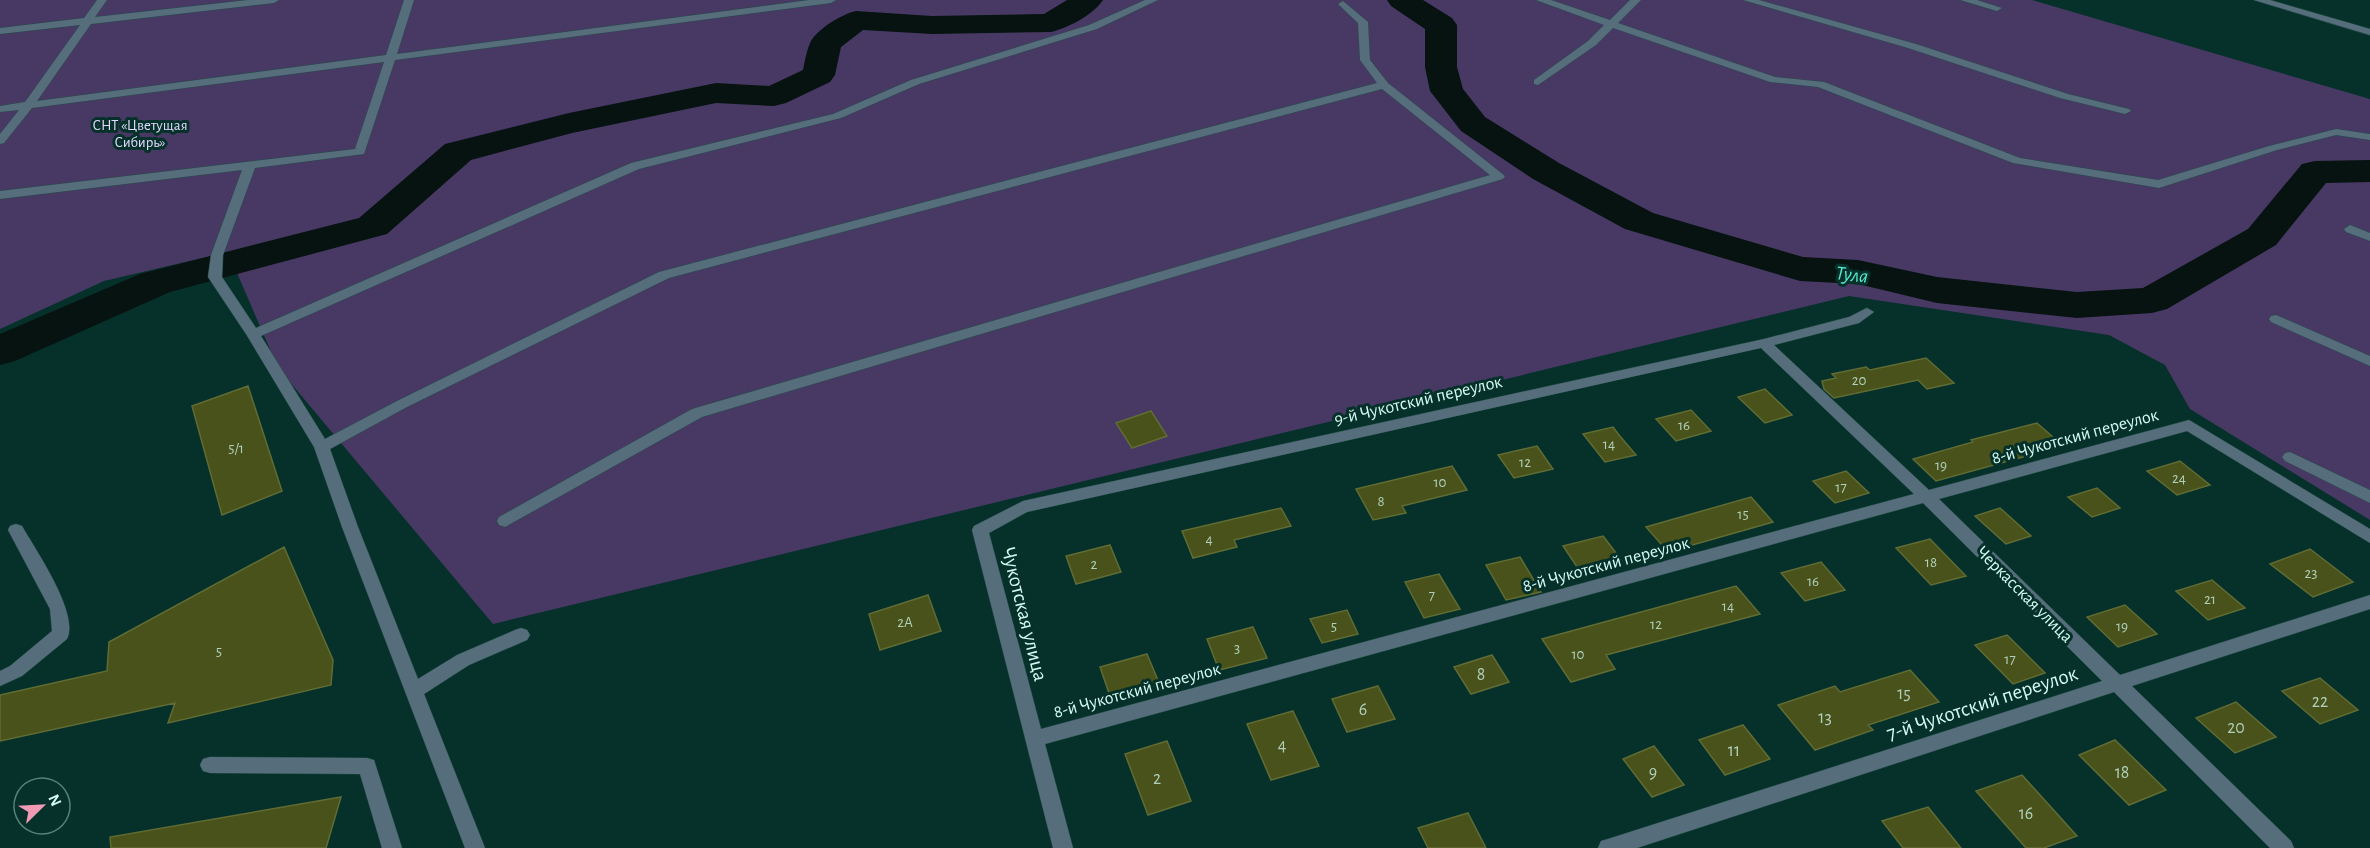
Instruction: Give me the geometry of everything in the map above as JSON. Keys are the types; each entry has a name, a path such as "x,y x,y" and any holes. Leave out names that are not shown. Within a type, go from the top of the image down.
{"street":[{"path":"0,141 29,105 102,0"},
{"path":"0,32 274,0"},
{"path":"0,195 360,152 409,0"},
{"path":"0,109 831,0"},
{"path":"253,334 635,166 837,116 915,82 1093,27 1153,0"},
{"path":"1541,0 1774,80 1820,84 2016,161 2159,184 2273,148 2336,132 2370,137"},
{"path":"1538,82 1592,43 1636,0"},
{"path":"1748,0 1912,45 2064,96 2125,111"},
{"path":"1965,0 1997,8"},
{"path":"2259,0 2370,32"},
{"path":"505,521 697,413 1499,176 1384,85 1365,60 1363,22 1343,4"},
{"path":"322,447 402,404 664,275 1384,85"},
{"path":"249,167 217,255 215,277 322,447 350,527 474,848"},
{"path":"2350,229 2370,237"},
{"name":"9-й Чукотский переулок","path":"980,530 1023,507 1764,343 1854,320 1867,312"},
{"path":"2276,320 2370,361"},
{"name":"Черкасская улица","path":"1764,343 1927,497 2284,848"},
{"name":"8-й Чукотский переулок","path":"1033,738 2189,425 2370,537"},
{"path":"2290,457 2370,497"},
{"path":"0,679 16,670 61,634 58,609 16,530"},
{"name":"Чукотская улица","path":"980,530 1033,738 1064,848"},
{"name":"7-й Чукотский переулок","path":"1608,848 2370,602"},
{"path":"414,691 463,660 521,635"},
{"path":"210,765 367,766 392,848"}],"green space":[{"name":"СНТ «Цветущая Сибирь»","path":"0,0 2032,0 2370,99 2370,520 2190,409 2165,365 2109,335 1849,296 493,624 278,368 228,252 104,281 0,329"}],"building":[{"path":"1926,358 1954,383 1927,389 1918,380 1834,398 1824,389 1822,381 1836,378 1832,374 1866,367 1870,370"},
{"path":"248,386 282,491 222,515 192,406"},
{"path":"1765,389 1792,415 1765,423 1738,397"},
{"path":"1691,410 1711,431 1676,441 1656,419"},
{"path":"1151,411 1167,436 1132,448 1116,423"},
{"path":"2037,423 2063,446 1936,481 1913,459 1973,442 1971,440"},
{"path":"1613,427 1636,455 1605,462 1583,434"},
{"path":"1537,446 1553,469 1514,478 1498,455"},
{"path":"2180,461 2210,485 2177,495 2147,471"},
{"path":"1452,466 1467,490 1402,506 1406,513 1373,520 1356,489"},
{"path":"1846,471 1869,493 1835,503 1813,481"},
{"path":"2097,488 2120,508 2092,517 2068,497"},
{"path":"1751,497 1773,522 1668,552 1646,527"},
{"path":"1281,508 1291,526 1234,540 1237,547 1193,558 1182,531"},
{"path":"2000,508 2031,536 2006,544 1975,516"},
{"path":"1603,536 1623,562 1581,573 1563,546"},
{"path":"1930,539 1966,576 1931,585 1896,548"},
{"path":"1110,545 1121,572 1076,584 1066,556"},
{"path":"284,547 333,660 331,685 168,723 175,703 0,741 0,695 107,671 109,642"},
{"path":"2310,549 2353,582 2313,597 2270,564"},
{"path":"1520,557 1541,592 1506,600 1486,565"},
{"path":"1821,562 1845,590 1805,601 1781,573"},
{"path":"1439,574 1460,609 1424,618 1405,582"},
{"path":"2212,580 2245,608 2208,620 2176,591"},
{"path":"1736,586 1760,614 1606,655 1615,669 1571,682 1542,639"},
{"path":"928,595 941,631 880,650 869,614"},
{"path":"2125,605 2157,634 2118,647 2087,617"},
{"path":"1347,610 1358,634 1322,643 1310,619"},
{"path":"1253,627 1267,658 1219,670 1207,639"},
{"path":"2007,635 2045,673 2013,684 1975,645"},
{"path":"1147,654 1160,685 1111,699 1100,667"},
{"path":"1492,655 1509,682 1471,694 1454,667"},
{"path":"1910,670 1939,702 1868,725 1873,730 1815,750 1778,705 1835,686 1840,692"},
{"path":"2320,678 2358,710 2320,724 2282,691"},
{"path":"1378,686 1395,719 1347,732 1332,699"},
{"path":"2236,702 2276,737 2235,753 2196,718"},
{"path":"1293,711 1319,766 1271,780 1247,724"},
{"path":"1743,725 1770,759 1725,775 1699,740"},
{"path":"2115,740 2166,790 2129,805 2079,755"},
{"path":"1167,741 1191,801 1148,815 1125,754"},
{"path":"1654,746 1684,785 1652,797 1623,759"},
{"path":"2022,775 2077,836 2044,848 2026,848 1976,791"},
{"path":"341,797 326,848 111,848 110,837"},
{"path":"1928,807 1961,848 1903,848 1882,821"},
{"path":"1468,813 1486,848 1428,848 1418,828"}],"waterway":[{"path":"0,351 155,283 373,226 458,152 569,123 716,93 774,96 818,75 826,43 856,20 932,25 1051,23 1088,0"},
{"name":"Тула","path":"1402,0 1441,25 1441,67 1447,91 1473,124 1546,171 1639,221 1800,269 1858,272 1937,290 2077,305 2152,300 2262,237 2315,172 2370,171"}]}
